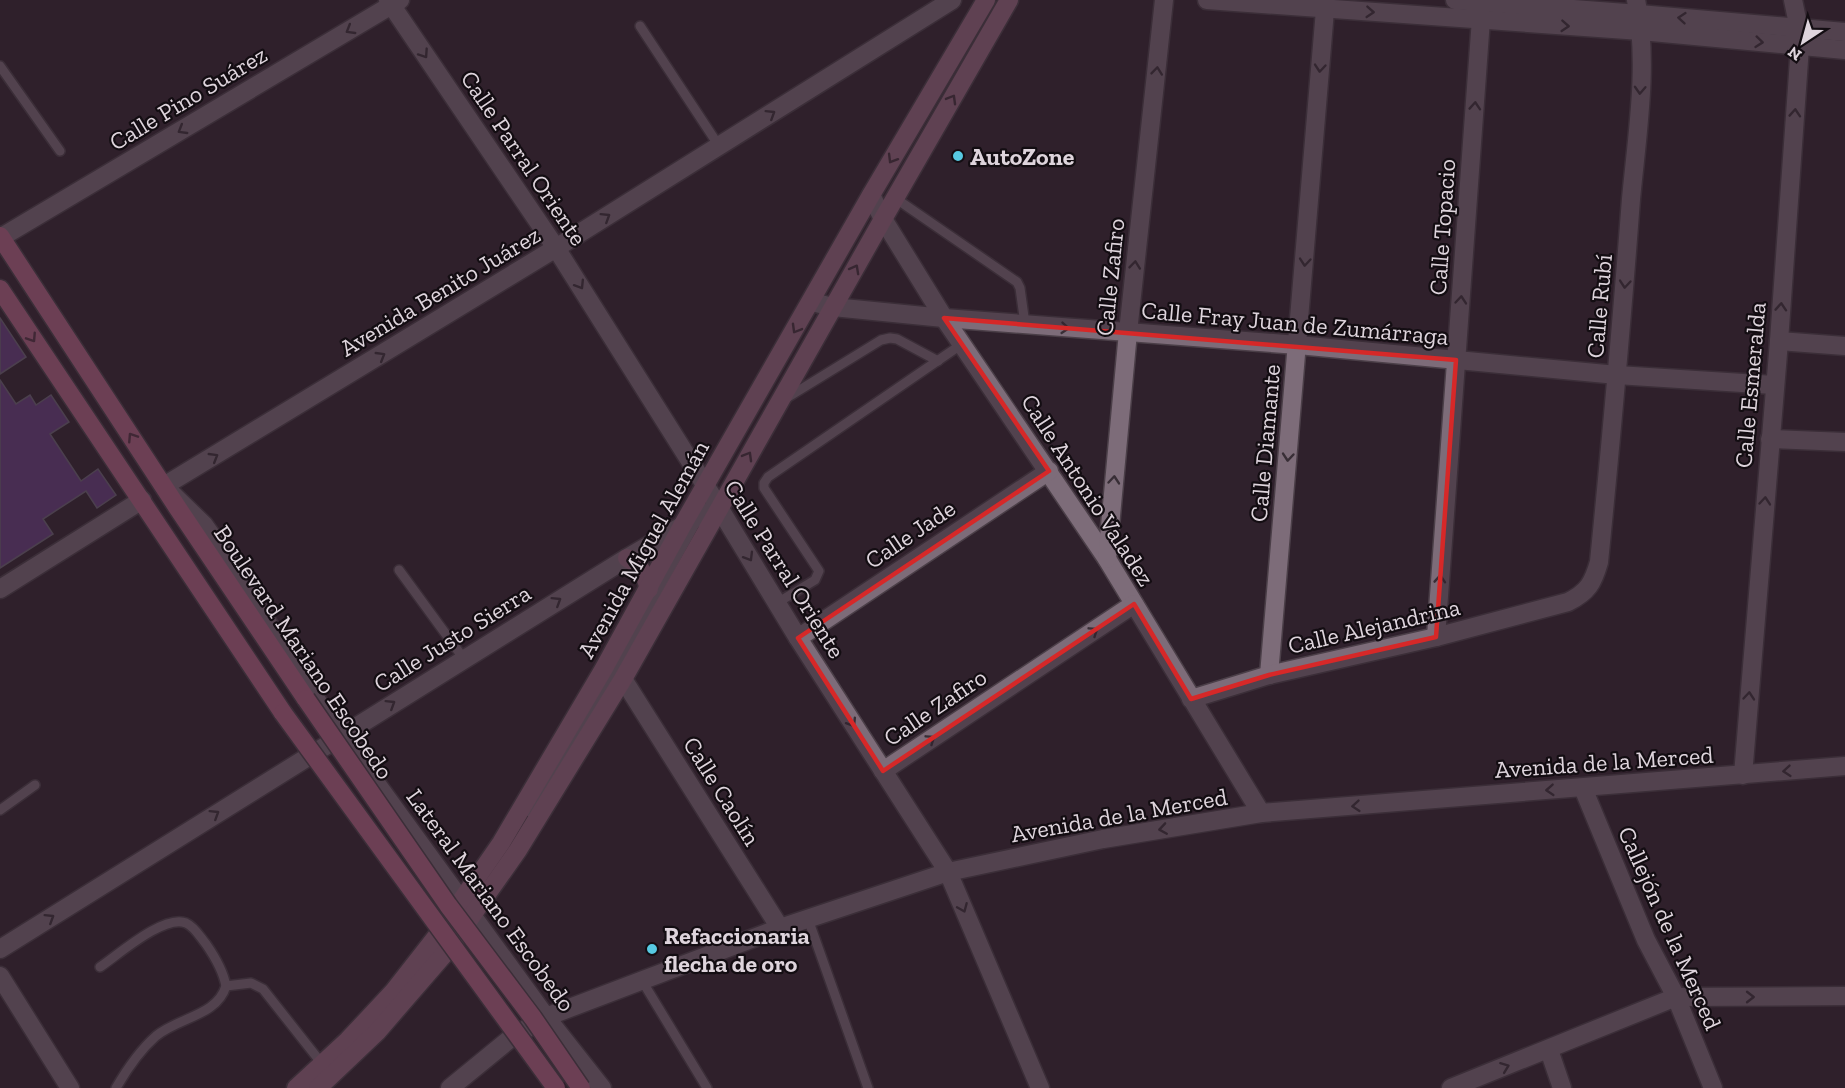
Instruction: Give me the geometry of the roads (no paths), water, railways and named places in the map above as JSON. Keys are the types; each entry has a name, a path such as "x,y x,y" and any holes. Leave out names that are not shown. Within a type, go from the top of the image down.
{"main road":[{"name":"Avenida Miguel Alemán","path":"466,907 518,850 623,679 712,496 812,302 871,195 986,0"},
{"name":"Avenida Miguel Alemán","path":"318,1088 377,1032 442,944 466,907 486,867 649,588 682,526 712,496 779,403 1009,0"},
{"name":"Boulevard Mariano Escobedo","path":"0,237 306,699 448,905 533,1018 581,1088"},
{"name":"Boulevard Mariano Escobedo","path":"0,289 156,521 285,722 556,1088"},
{"path":"627,558 643,571 649,588"},
{"name":"Avenida Miguel Alemán","path":"296,1088 323,1065 442,944"}],"street":[{"name":"Avenida Benito Juárez","path":"164,486 556,248 952,0"},
{"name":"Calle Zafiro","path":"1107,559 1128,333 1164,0"},
{"path":"1207,0 1324,5 1479,7 1639,15 1799,38 1845,50"},
{"path":"1455,0 1479,7"},
{"name":"Calle Esmeralda","path":"1743,775 1779,341 1799,38 1792,0"},
{"name":"Calle Pino Suárez","path":"0,237 393,2"},
{"name":"Calle Parral Oriente","path":"393,2 556,248 798,638 948,872 1040,1088"},
{"name":"Calle Diamante","path":"1269,675 1298,345 1324,5"},
{"name":"Calle Topacio","path":"1436,637 1479,7"},
{"name":"Calle Rubí","path":"1568,602 1582,595 1589,587 1595,578 1599,562 1639,111 1639,15"},
{"path":"1799,38 1845,32"},
{"name":"Calle Antonio Valadez","path":"871,195 883,219 944,318 1107,559 1261,813"},
{"name":"Calle Fray Juan de Zumárraga","path":"812,302 833,307 944,318 1298,345 1617,375 1774,385"},
{"path":"1779,341 1845,345"},
{"path":"1770,439 1845,442"},
{"name":"Calle Jade","path":"798,638 1049,471"},
{"name":"Lateral Mariano Escobedo","path":"164,486 204,525 323,710 546,1017 602,1088"},
{"name":"Calle Justo Sierra","path":"0,949 306,756 699,516 712,496"},
{"path":"0,589 142,500"},
{"name":"Calle Alejandrina","path":"1191,699 1269,675 1436,637 1568,602"},
{"name":"Calle Zafiro","path":"883,771 1134,604"},
{"name":"Calle Caolín","path":"623,679 780,928"},
{"path":"285,722 296,734 309,730 323,710"},
{"path":"285,722 306,756 546,1088"},
{"name":"Avenida de la Merced","path":"450,1088 511,1038 546,1017 780,928 948,872 1103,839 1261,813 1845,766"},
{"name":"Callejón de la Merced","path":"1582,788 1646,940 1676,997 1713,1088"},
{"path":"0,976 70,1088"},
{"path":"1451,1088 1676,997 1845,996"},
{"path":"1549,1050 1562,1088"}],"lane":[{"path":"640,26 719,146"},
{"path":"0,66 60,151"},
{"path":"895,198 1017,282 1020,288 1025,324"},
{"path":"779,403 880,340 897,339 938,361"},
{"path":"777,603 815,580 819,571 764,488 768,477 962,344"},
{"path":"466,907 502,856 560,763 699,516"},
{"path":"399,570 464,659"},
{"path":"0,810 35,785"},
{"path":"808,919 868,1088"},
{"path":"100,967 148,933 168,924 186,923 200,937 221,967 226,986 218,1002 206,1011 172,1024 156,1036 132,1062 116,1088"},
{"path":"307,1088 388,1007 442,944"},
{"path":"641,980 706,1088"},
{"path":"226,986 251,983 263,988 323,1065"}],"place":[{"name":"AutoZone","path":"958,156"},
{"name":"Refaccionaria flecha de oro","path":"652,949"}]}
